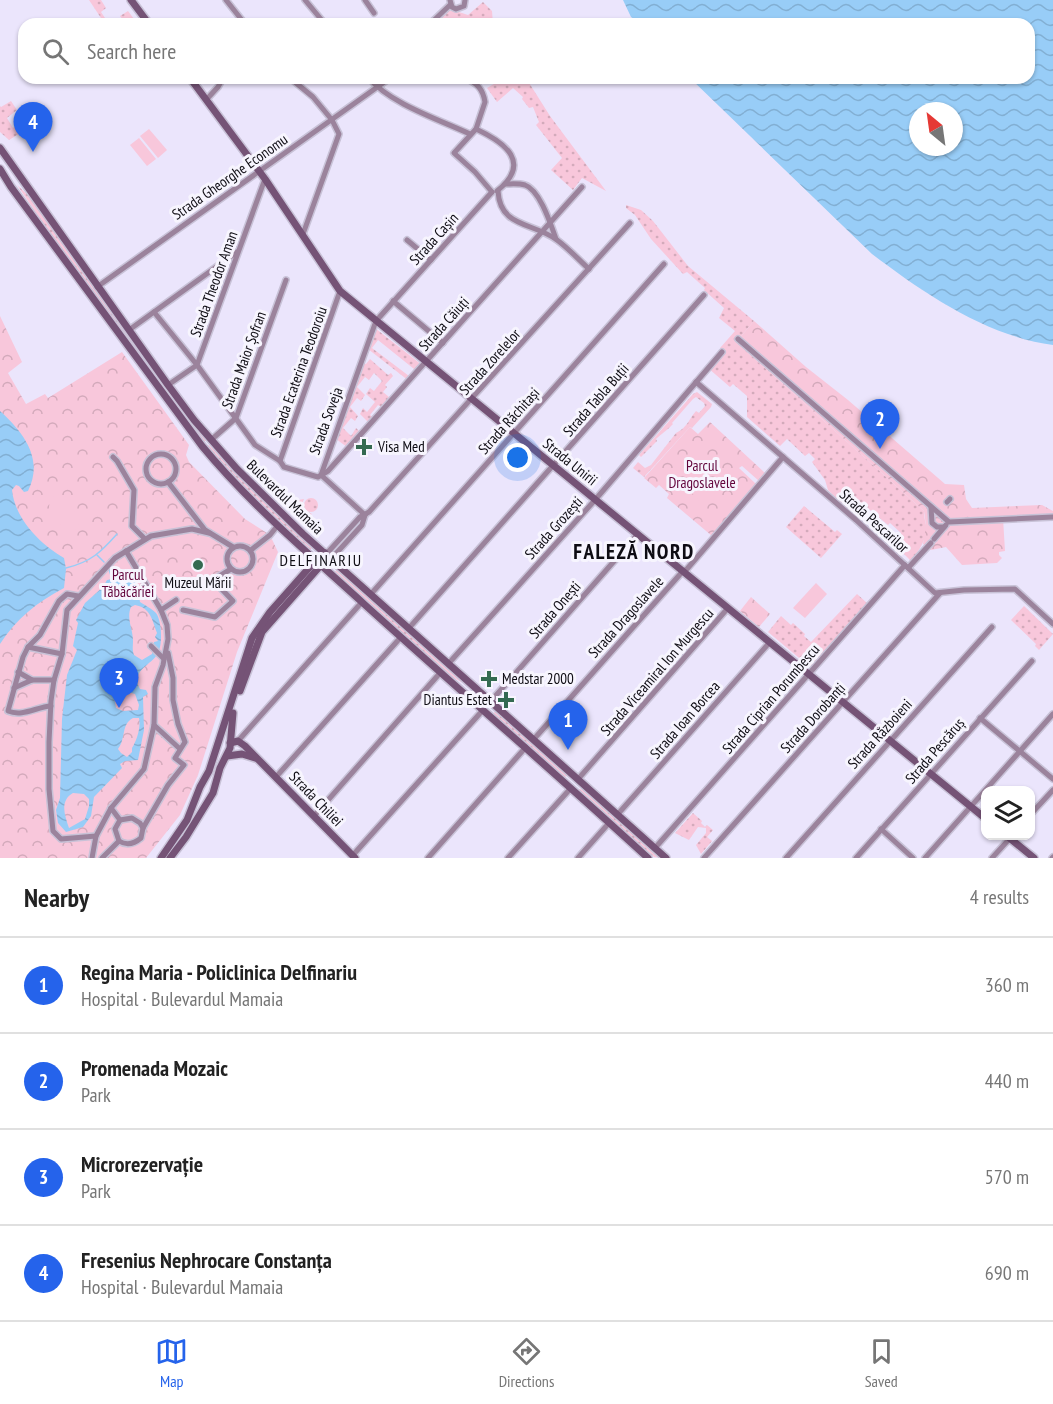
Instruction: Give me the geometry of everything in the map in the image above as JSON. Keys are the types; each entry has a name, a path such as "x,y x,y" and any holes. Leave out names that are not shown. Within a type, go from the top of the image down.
{"main road":[{"path":"131,0 144,18"},
{"name":"Strada Unirii","path":"194,84 260,171 340,291 981,815"},
{"name":"Bulevardul Mamaia","path":"0,148 168,385 211,440 271,503 331,559 666,858"},
{"name":"Bulevardul Mamaia","path":"0,169 202,446 228,477 452,685 526,747 648,858"},
{"path":"11,187 13,183 18,183 34,198"},
{"path":"236,742 231,717 262,632 325,553"},
{"path":"161,858 187,820 211,766 252,638 270,612 318,563 331,559"},
{"path":"452,685 490,712 495,710 494,703"},
{"path":"219,740 236,742"},
{"path":"170,858 213,793 219,772 230,748 236,742"},
{"name":"Strada Chiliei","path":"236,742 258,759 354,857"},
{"path":"227,756 242,753 258,759"},
{"path":"568,785 570,779 574,780 597,799 608,804"},
{"path":"200,790 204,796 210,796"},
{"path":"1014,840 1034,858"}],"street":[{"path":"226,0 240,18"},
{"path":"305,0 320,18"},
{"path":"365,0 374,13"},
{"path":"435,18 449,2 454,8 459,9 464,6 465,0"},
{"path":"206,100 220,84"},
{"path":"297,84 313,97 332,120 339,134 303,234"},
{"path":"374,84 395,99 470,134"},
{"path":"377,88 382,84"},
{"path":"475,84 480,88 485,102 476,129 454,153 495,191 502,210 510,217 556,239 589,269"},
{"name":"Strada Gheorghe Economu","path":"97,286 377,88"},
{"path":"476,129 495,138 508,148 513,158 513,168 505,184 524,184 531,188 551,223 556,239"},
{"name":"Strada Theodor Aman","path":"197,365 265,179"},
{"name":"Strada Cașin","path":"376,321 495,191 505,184"},
{"name":"Strada Căiuți","path":"321,475 328,471 582,187"},
{"name":"Strada Zorelelor","path":"325,553 365,514 472,399 630,223"},
{"path":"407,240 431,260"},
{"path":"129,330 239,251"},
{"name":"Strada Răchitași","path":"370,594 664,264"},
{"name":"Strada Maior Șofran","path":"211,440 236,418 286,280"},
{"name":"Strada Ecaterina Teodoroiu","path":"280,461 340,291"},
{"name":"Strada Tabla Buții","path":"409,628 704,295"},
{"path":"393,301 443,343"},
{"path":"154,312 197,365 255,445 280,461 284,467 314,477 321,475"},
{"name":"Strada Soveja","path":"365,514 321,475 376,321"},
{"path":"738,339 949,522 1053,517"},
{"name":"Strada Grozești","path":"449,663 595,500 722,352"},
{"path":"168,385 197,365"},
{"name":"Strada Pescarilor","path":"696,382 856,520 934,593 940,593"},
{"path":"155,454 169,456 175,464 175,474 168,482 157,483 147,476 145,469 147,462 155,454"},
{"path":"113,457 134,489 132,526 145,539"},
{"name":"Strada Dragoslavele","path":"534,739 687,569 783,457"},
{"path":"168,482 205,530 233,548"},
{"path":"938,513 947,503"},
{"path":"931,507 932,523 937,527 944,527"},
{"name":"Strada Zorelelor","path":"331,559 362,525 365,514"},
{"name":"Strada Ciprian Porumbescu","path":"655,848 906,566 949,522"},
{"path":"251,550 270,535 278,525"},
{"path":"96,836 61,839 54,834 49,789 51,706 54,680 62,654 67,610 115,558 145,539 192,529 209,533"},
{"name":"Strada Onești","path":"494,703 638,534"},
{"path":"183,610 215,616 224,609 233,601 213,580 231,569 244,572 251,567 254,559 251,550 241,545 233,548 227,558 231,569"},
{"path":"119,841 128,844 137,842 168,785 184,765 175,758 185,742 176,712 173,678 167,649 167,625 161,610 126,551"},
{"path":"940,593 1015,589 1053,624"},
{"name":"Strada Dorobanți","path":"704,858 940,593"},
{"path":"51,706 42,706 13,714 8,711 18,672 28,647 40,635 59,601 67,594 78,596"},
{"path":"161,610 176,600"},
{"path":"236,742 362,602"},
{"name":"Strada Viceamiral Ion Murgescu","path":"579,778 729,608"},
{"name":"Strada Războieni","path":"786,858 992,627"},
{"path":"276,777 401,637"},
{"name":"Strada Ioan Borcea","path":"618,814 770,642"},
{"path":"151,646 162,657"},
{"path":"28,647 62,654"},
{"path":"92,858 96,836 111,808 144,769 154,725 155,687 162,657 167,649"},
{"name":"Strada Pescăruș","path":"856,858 1032,661"},
{"path":"18,672 32,680"},
{"path":"314,816 440,673"},
{"path":"14,688 32,680 54,680"},
{"path":"354,857 483,710"},
{"path":"925,858 1053,714"},
{"path":"980,718 1053,779"},
{"path":"154,725 180,749"},
{"path":"428,858 526,747"},
{"path":"508,858 568,785"},
{"path":"1035,809 1053,789"},
{"path":"111,808 120,820"},
{"path":"120,820 132,818 143,828"},
{"path":"119,841 116,829 120,820"},
{"path":"578,858 609,823"},
{"path":"881,829 913,858"},
{"path":"992,858 1006,840"},
{"path":"102,858 119,841"}],"green space":[{"path":"89,0 101,0 106,8 101,12 105,18 101,18"},
{"path":"483,2 492,11 493,18 440,18 447,11 468,15"},
{"path":"128,11 133,18 122,18 120,16"},
{"path":"494,84 530,84 550,116 606,191 582,178 573,190 551,170 562,158 536,125 539,122 533,107 529,108 522,99 523,97 513,88 497,102 487,88"},
{"path":"11,101 17,110 7,118 13,128 25,120 30,127 9,140 0,132 0,106"},
{"path":"149,129 167,150 158,158 140,136"},
{"path":"139,138 156,159 147,166 130,145"},
{"path":"17,185 29,196 206,440 203,443 74,268"},
{"path":"626,205 641,210 653,221 688,266 754,321 736,342 924,511 925,535 911,561 901,551 896,553 902,543 901,533 890,523 888,525 864,505 854,516 828,490 825,480 812,462 815,459 809,453 805,456 787,439 780,446 747,417 747,396 733,384 730,387 708,368 724,352 720,348 735,331 719,318 724,308 687,272 683,274 651,239"},
{"name":"Parcul Tăbăcăriei","path":"0,316 22,362 8,373 26,404 45,394 48,398 122,352 189,445 186,455 189,462 245,519 270,535 278,552 237,652 198,775 180,815 146,858 0,858"},
{"path":"754,321 945,484 964,485 966,499 972,508 1042,505 1053,511 1053,515 1003,518 1005,551 999,552 1002,558 997,563 962,565 946,547 931,550 923,544 926,526 924,511 736,342"},
{"path":"375,328 422,365 417,370 414,369 378,340 372,348 409,376 409,381 368,349"},
{"path":"370,359 388,375 391,373 393,376 385,385 387,387 383,392 389,397 381,407 378,405 370,415 373,417 368,422 360,414 363,408 367,412 375,402 366,394 370,388 374,391 382,381 374,373 369,380 365,377 357,387 365,395 361,401 357,398 350,407 358,416 355,421 351,418 343,428 351,436 356,428 360,432 347,447 336,439 363,363 366,364"},
{"path":"697,392 712,404 711,407 644,477 633,468 638,462 645,468 651,465 696,411 699,413 705,406 704,403 696,397 693,399 673,424 656,439 657,441 641,457 639,455"},
{"name":"Parcul Dragoslavele","path":"710,422 765,473 759,481 742,466 739,468 756,484 712,536 667,498 669,494 659,485 656,488 644,478 690,427 698,434"},
{"path":"209,445 313,547 310,550 216,459 206,447"},
{"path":"693,477 711,494 702,503 684,486"},
{"path":"270,482 280,491 286,492 286,499 279,499 266,486"},
{"path":"57,494 65,496 79,519 80,522 75,530 64,530 49,507 50,499"},
{"path":"311,498 316,500 318,505 316,510 311,512 306,510 304,505 306,500"},
{"path":"304,499 302,504 304,510 312,514 302,524 293,515 288,505 292,501"},
{"path":"804,506 835,532 837,530 842,534 821,558 786,527"},
{"path":"337,570 358,589 370,596 482,697 452,677 334,572"},
{"path":"816,583 827,594 805,618 793,608"},
{"path":"857,594 867,603 810,667 768,632 781,616 791,625 793,623 811,642"},
{"path":"751,597 770,614 759,627 740,611"},
{"path":"1024,606 1053,634 1039,650 1036,644 1011,620"},
{"path":"498,710 571,775 564,777 492,714"},
{"path":"577,789 581,789 606,807 662,858 654,857"},
{"path":"693,813 705,827 707,825 713,830 707,837 712,841 701,854 696,845 706,833 706,828 698,827 689,840 675,833"}],"water":[{"path":"623,0 1053,0 1053,345 1004,333 980,323 935,298 892,269 872,254 696,84 1035,84 1035,18 632,18"},
{"path":"0,411 24,438 29,447 34,468 28,491 24,492 16,485 12,490 18,511 30,530 46,546 64,558 66,569 64,588 28,612 0,644"},
{"path":"124,574 136,582 140,602 156,613 161,627 159,651 137,678 140,689 146,690 148,694 143,697 144,730 138,760 125,761 120,764 122,768 94,797 91,816 83,827 66,832 58,823 56,810 60,798 62,719 67,675 77,650 73,646 78,623 76,620 85,603 103,587 107,580 122,577","holes":["135,605 148,612 157,633 155,637 158,641 154,642 152,654 142,660 134,655 133,651 129,616 131,607","121,690 135,694 139,705 138,710 123,711 116,708 114,697","139,718 137,737 132,752 127,757 118,749 129,721","73,793 84,794 89,799 85,819 69,828 64,809 69,796"]}],"waterway":[{"path":"66,568 95,556 117,534"},
{"path":"97,555 104,562"},
{"path":"109,569 112,579"}],"place":[{"name":"Fresenius Nephrocare Constanța","path":"33,152"},
{"name":"Visa Med","path":"364,447"},
{"name":"Promenada Mozaic","path":"880,449"},
{"name":"Muzeul Mării","path":"198,565"},
{"name":"Medstar 2000","path":"489,679"},
{"name":"Diantus Estet","path":"506,700"},
{"name":"Microrezervație","path":"119,708"},
{"name":"Regina Maria - Policlinica Delfinariu","path":"568,750"}],"district":[{"name":"FALEZĂ NORD","path":"634,552"},
{"name":"DELFINARIU","path":"321,560"}]}
